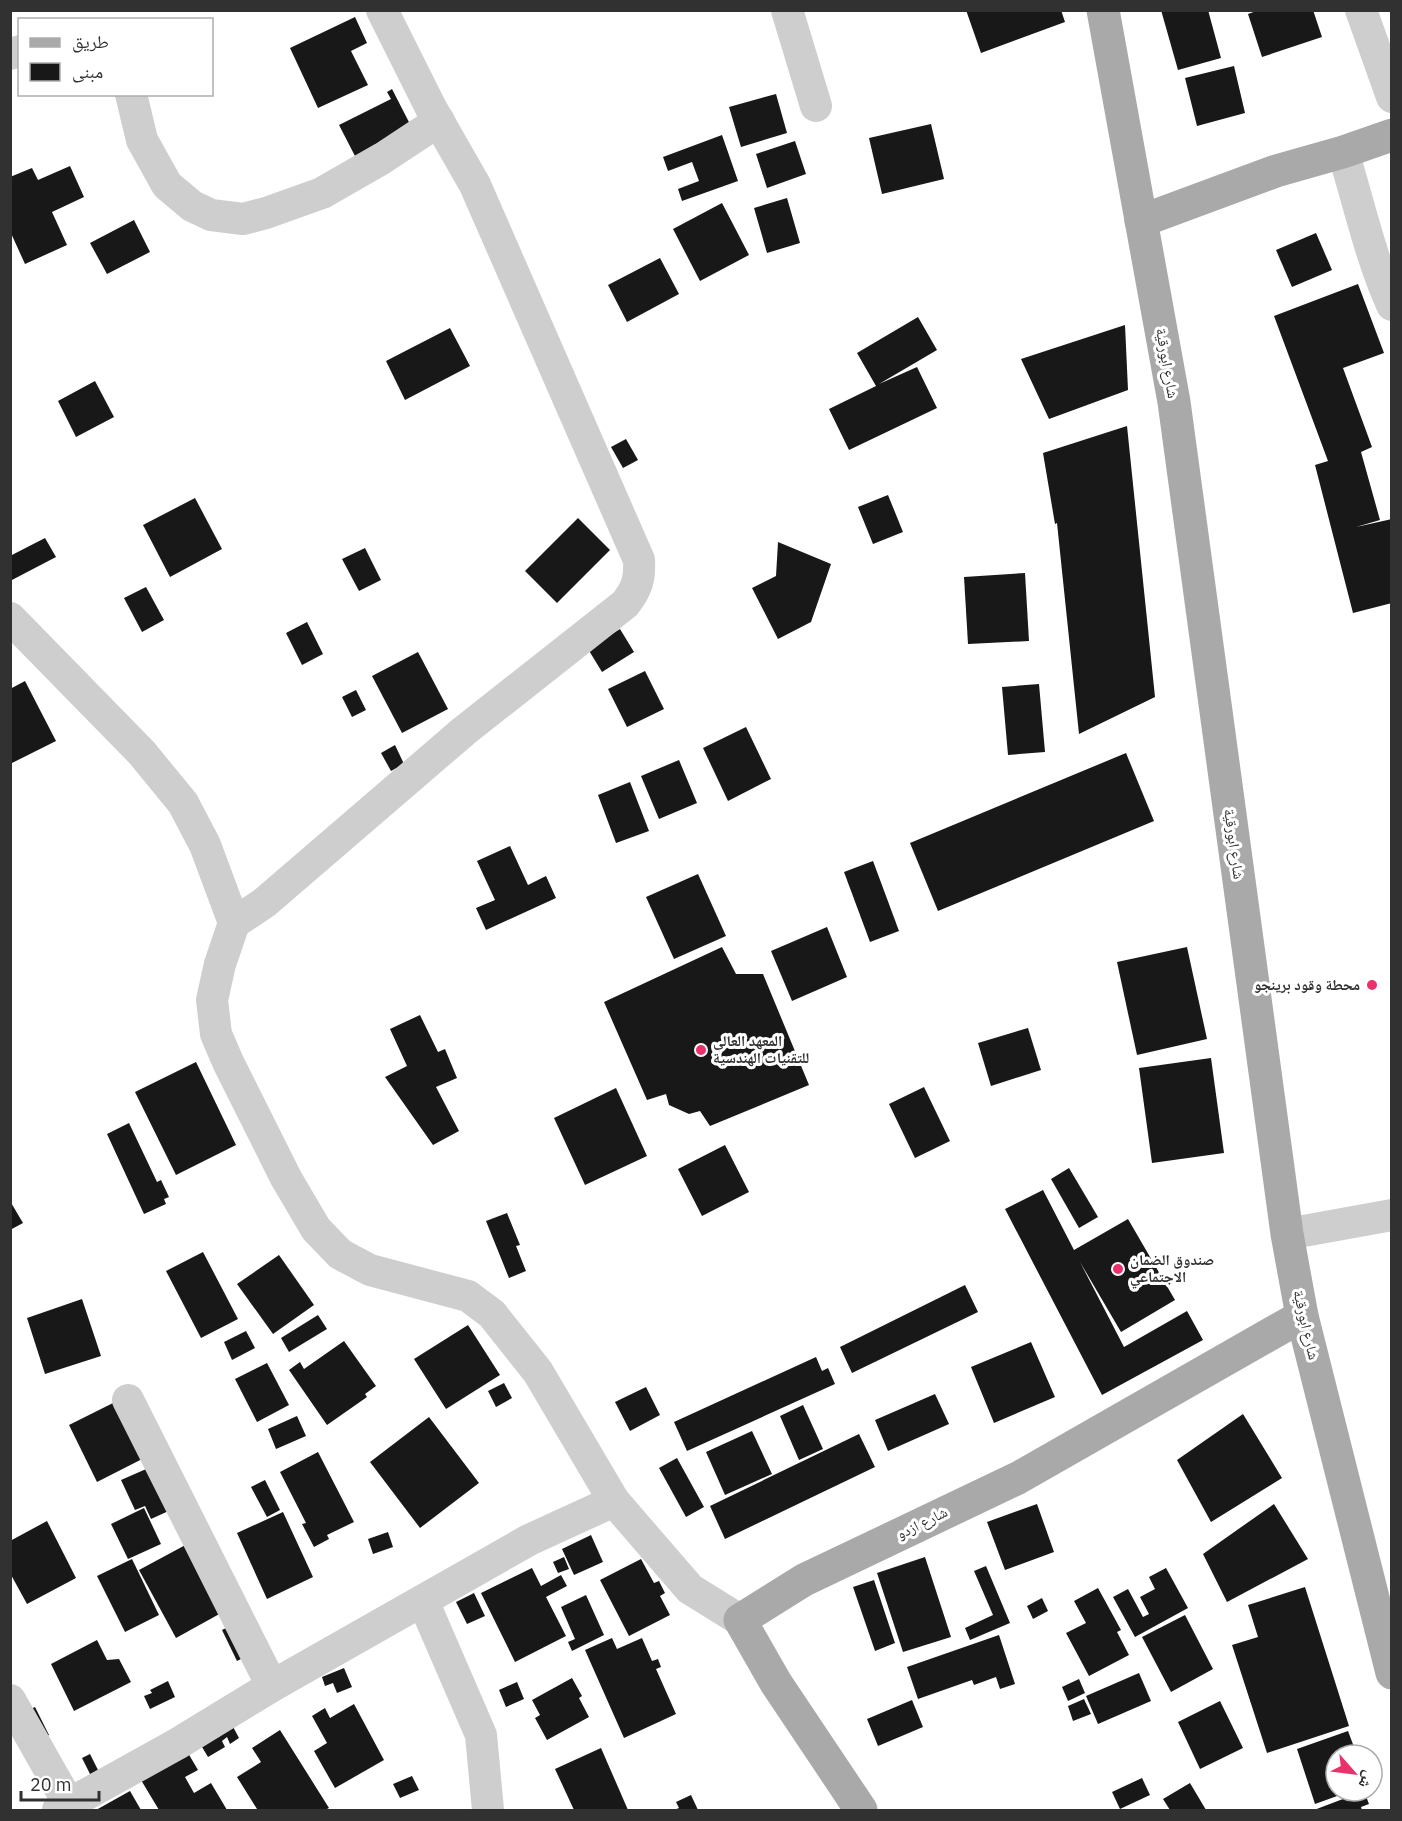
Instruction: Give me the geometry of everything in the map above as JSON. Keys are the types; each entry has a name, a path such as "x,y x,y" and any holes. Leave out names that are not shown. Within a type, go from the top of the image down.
{"main road":[{"name":"شارع ابورقية","path":"1103,10 1174,402 1287,1234 1302,1316 1392,1673"},
{"path":"1141,221 1276,171 1392,135"},
{"name":"شارع ازدو","path":"740,1620 804,1580 1018,1478 1302,1316"},
{"path":"740,1620 776,1683 861,1810"}],"street":[{"path":"382,10 475,185 639,560 640,577 636,590 625,603 464,731 264,903 234,923 220,964 212,1000 216,1034 286,1178 316,1229 340,1254 370,1270 468,1296 492,1314 538,1372 615,1500 690,1589 740,1620"},
{"path":"787,10 816,106"},
{"path":"1361,10 1392,97"},
{"path":"131,96 142,140 167,185 192,206 202,211 212,215 243,219 322,193 383,158 439,121"},
{"path":"1343,152 1373,255 1392,305"},
{"path":"10,618 142,753 183,803 205,844 234,923"},
{"path":"1287,1234 1392,1215"},
{"path":"128,1400 272,1686"},
{"path":"10,1700 64,1807 529,1540 615,1500"},
{"path":"423,1602 481,1735 488,1810"}],"building":[{"path":"966,10 1061,10 1065,22 981,53"},
{"path":"1161,10 1208,10 1221,58 1178,70"},
{"path":"1259,10 1313,10 1322,37 1262,57 1248,14"},
{"path":"355,17 367,43 351,51 368,85 318,108 290,48"},
{"path":"1234,66 1245,113 1197,126 1185,78"},
{"path":"392,89 412,128 355,156 339,125 391,99 387,92"},
{"path":"776,94 787,133 741,147 729,107"},
{"path":"931,124 944,179 882,194 869,138"},
{"path":"722,135 738,181 682,201 678,189 699,181 692,162 668,171 663,157"},
{"path":"795,141 806,174 767,188 756,154"},
{"path":"70,166 84,197 52,212 67,245 25,264 10,231 10,177 32,168 38,180"},
{"path":"787,198 800,243 767,253 754,208"},
{"path":"722,203 749,255 700,281 673,229"},
{"path":"134,220 150,252 107,274 90,243"},
{"path":"1316,233 1332,270 1292,287 1276,250"},
{"path":"660,258 679,294 627,322 608,285"},
{"path":"1358,284 1384,353 1343,368 1372,447 1361,452 1380,520 1356,527 1392,519 1392,603 1353,613 1315,465 1328,461 1274,316"},
{"path":"918,317 937,350 879,384 917,367 937,408 849,450 829,409 876,386 857,353"},
{"path":"1125,325 1128,390 1049,419 1021,359"},
{"path":"450,328 470,366 405,400 386,361"},
{"path":"95,381 114,417 76,437 58,401"},
{"path":"1127,426 1155,697 1079,734 1057,523 1055,524 1043,453"},
{"path":"626,439 638,460 623,468 611,447"},
{"path":"888,495 903,532 873,544 858,507"},
{"path":"195,498 222,549 170,577 143,525"},
{"path":"578,518 610,550 557,603 525,571"},
{"path":"45,538 56,557 10,581 10,556"},
{"path":"778,542 831,564 811,622 778,639 752,588 776,576"},
{"path":"365,548 381,580 359,591 342,559"},
{"path":"1025,573 1029,641 968,644 964,577"},
{"path":"146,587 164,620 142,632 124,598"},
{"path":"307,622 323,654 302,665 286,633"},
{"path":"620,629 634,652 602,672 588,649"},
{"path":"418,652 448,709 402,733 372,676"},
{"path":"645,671 664,709 627,727 608,689"},
{"path":"25,681 56,741 10,764 10,689"},
{"path":"1039,684 1045,752 1008,755 1002,687"},
{"path":"356,690 366,710 352,717 342,697"},
{"path":"746,727 771,779 728,801 703,748"},
{"path":"395,745 404,764 391,771 381,753"},
{"path":"1126,753 1154,821 938,911 910,843"},
{"path":"679,760 697,803 659,819 641,776"},
{"path":"630,782 649,831 616,843 598,795"},
{"path":"510,846 528,885 546,876 556,898 486,930 476,908 495,900 477,861"},
{"path":"873,861 899,931 870,942 844,872"},
{"path":"698,874 726,936 674,959 646,897"},
{"path":"827,927 847,977 792,1001 771,951"},
{"path":"722,947 736,974 763,974 809,1085 710,1126 700,1111 689,1114 669,1105 666,1094 647,1100 604,1002"},
{"path":"1187,947 1207,1039 1137,1055 1117,962"},
{"path":"420,1015 438,1052 445,1049 457,1078 436,1087 459,1131 433,1145 385,1077 407,1066 390,1029"},
{"path":"1028,1028 1041,1070 991,1086 978,1043"},
{"path":"1211,1058 1224,1153 1152,1163 1139,1068"},
{"path":"196,1062 236,1145 176,1175 135,1092"},
{"path":"924,1087 950,1141 915,1158 889,1104"},
{"path":"616,1088 647,1156 585,1185 554,1118"},
{"path":"129,1123 157,1182 161,1180 169,1197 164,1199 166,1204 144,1214 107,1134"},
{"path":"725,1145 749,1192 702,1216 678,1169"},
{"path":"1069,1168 1098,1217 1079,1228 1051,1179"},
{"path":"1043,1190 1074,1250 1128,1219 1175,1300 1121,1332 1080,1262 1124,1347 1187,1311 1203,1340 1102,1395 1005,1209"},
{"path":"10,1201 23,1223 10,1230"},
{"path":"507,1213 520,1245 516,1246 526,1271 509,1278 486,1221"},
{"path":"203,1252 238,1319 201,1338 166,1271"},
{"path":"279,1255 314,1305 273,1334 237,1284"},
{"path":"965,1285 978,1312 852,1373 840,1347"},
{"path":"82,1299 101,1356 45,1374 27,1318"},
{"path":"318,1315 327,1329 289,1352 281,1338"},
{"path":"468,1325 500,1375 446,1409 414,1359"},
{"path":"246,1331 255,1348 232,1360 224,1342"},
{"path":"344,1341 376,1386 365,1394 367,1397 327,1425 289,1370 300,1362 304,1369"},
{"path":"1031,1342 1055,1397 994,1423 971,1367"},
{"path":"816,1357 822,1371 828,1368 835,1384 687,1451 674,1422"},
{"path":"267,1363 289,1405 257,1422 235,1379"},
{"path":"504,1383 512,1398 496,1407 488,1391"},
{"path":"646,1387 660,1415 630,1431 615,1402"},
{"path":"935,1394 949,1424 888,1451 875,1420"},
{"path":"123,1398 152,1454 97,1482 69,1425"},
{"path":"803,1405 823,1449 799,1460 780,1416"},
{"path":"1243,1414 1282,1478 1211,1522 1177,1460"},
{"path":"297,1416 306,1436 276,1449 268,1429"},
{"path":"429,1417 479,1483 420,1528 370,1462"},
{"path":"752,1431 772,1474 725,1495 706,1452"},
{"path":"859,1434 875,1467 725,1539 710,1506"},
{"path":"318,1452 354,1522 327,1535 329,1539 314,1547 302,1524 306,1523 280,1472"},
{"path":"677,1458 704,1507 686,1517 659,1468"},
{"path":"153,1466 173,1509 151,1519 145,1506 135,1510 121,1480"},
{"path":"265,1480 280,1510 267,1517 251,1487"},
{"path":"1037,1504 1054,1552 1005,1570 987,1522"},
{"path":"1274,1504 1308,1559 1227,1602 1203,1554"},
{"path":"144,1508 161,1544 128,1559 111,1524"},
{"path":"283,1512 313,1577 267,1599 237,1533"},
{"path":"47,1521 76,1578 27,1604 10,1573 10,1541"},
{"path":"388,1532 393,1547 373,1554 368,1539"},
{"path":"591,1535 603,1562 574,1575 562,1549"},
{"path":"191,1542 223,1612 176,1638 139,1570"},
{"path":"564,1557 569,1569 558,1573 553,1562"},
{"path":"925,1557 951,1637 903,1652 877,1573"},
{"path":"132,1559 159,1615 125,1632 97,1576"},
{"path":"641,1559 654,1583 659,1581 665,1593 660,1596 670,1615 629,1636 600,1580"},
{"path":"986,1566 1010,1623 970,1640 965,1628 993,1615 974,1571"},
{"path":"532,1568 541,1586 561,1575 567,1586 546,1597 566,1636 515,1662 481,1593"},
{"path":"1166,1568 1188,1608 1135,1637 1113,1597 1128,1589 1143,1617 1149,1614 1140,1597 1155,1589 1149,1577"},
{"path":"874,1580 895,1643 875,1651 853,1587"},
{"path":"1305,1587 1349,1726 1267,1753 1232,1645 1258,1637 1248,1605"},
{"path":"1098,1588 1121,1630 1117,1632 1129,1655 1089,1676 1066,1633 1086,1623 1074,1601"},
{"path":"474,1593 485,1616 467,1624 456,1602"},
{"path":"586,1595 604,1635 572,1651 568,1642 575,1639 561,1607"},
{"path":"1042,1598 1048,1611 1033,1619 1027,1606"},
{"path":"1185,1615 1213,1669 1171,1692 1142,1637"},
{"path":"234,1624 249,1655 237,1661 222,1630"},
{"path":"999,1635 1015,1684 1000,1689 996,1677 974,1685 972,1680 918,1699 907,1667"},
{"path":"612,1638 617,1649 642,1638 652,1661 658,1659 661,1667 656,1669 676,1714 624,1738 585,1650"},
{"path":"97,1640 107,1660 119,1659 131,1682 74,1711 51,1664"},
{"path":"344,1668 352,1687 337,1693 333,1683 325,1686 322,1677"},
{"path":"1139,1673 1151,1701 1098,1724 1086,1696"},
{"path":"572,1678 582,1696 579,1698 589,1717 547,1740 535,1718 540,1715 532,1700"},
{"path":"1079,1679 1085,1693 1068,1701 1062,1687"},
{"path":"168,1681 175,1697 150,1709 144,1696 152,1693 150,1690"},
{"path":"517,1682 524,1699 506,1707 499,1690"},
{"path":"1084,1699 1091,1714 1073,1721 1068,1706"},
{"path":"912,1700 923,1727 878,1746 867,1719"},
{"path":"1220,1701 1243,1748 1200,1769 1178,1722"},
{"path":"354,1704 384,1760 335,1788 314,1751 327,1743 312,1716 325,1708 330,1718"},
{"path":"35,1707 49,1735 40,1739 26,1711"},
{"path":"231,1723 239,1738 230,1744 227,1737 222,1741 225,1747 208,1757 199,1742"},
{"path":"280,1730 329,1808 325,1810 255,1810 257,1809 237,1777 261,1762 252,1748"},
{"path":"1348,1731 1352,1743 1324,1743 1324,1801 1315,1804 1297,1749"},
{"path":"601,1748 628,1810 574,1810 555,1769"},
{"path":"188,1753 198,1770 185,1777 194,1793 211,1783 227,1810 159,1810 141,1780"},
{"path":"90,1754 101,1776 93,1780 82,1758"},
{"path":"412,1776 419,1790 400,1798 393,1784"},
{"path":"1142,1778 1150,1795 1120,1809 1112,1792"},
{"path":"1190,1783 1206,1810 1170,1810 1163,1799"},
{"path":"130,1791 141,1810 96,1810"},
{"path":"691,1795 698,1810 674,1810 679,1808 676,1802"},
{"path":"1332,1803 1369,1804 1361,1807 1362,1810 1314,1810"}],"place":[{"name":"محطة وقود برينجو","path":"1372,985"},
{"name":"المعهد العالي للتقنيات الهندسية","path":"701,1050"},
{"name":"صندوق الضمان الاجتماعي","path":"1118,1269"}]}
